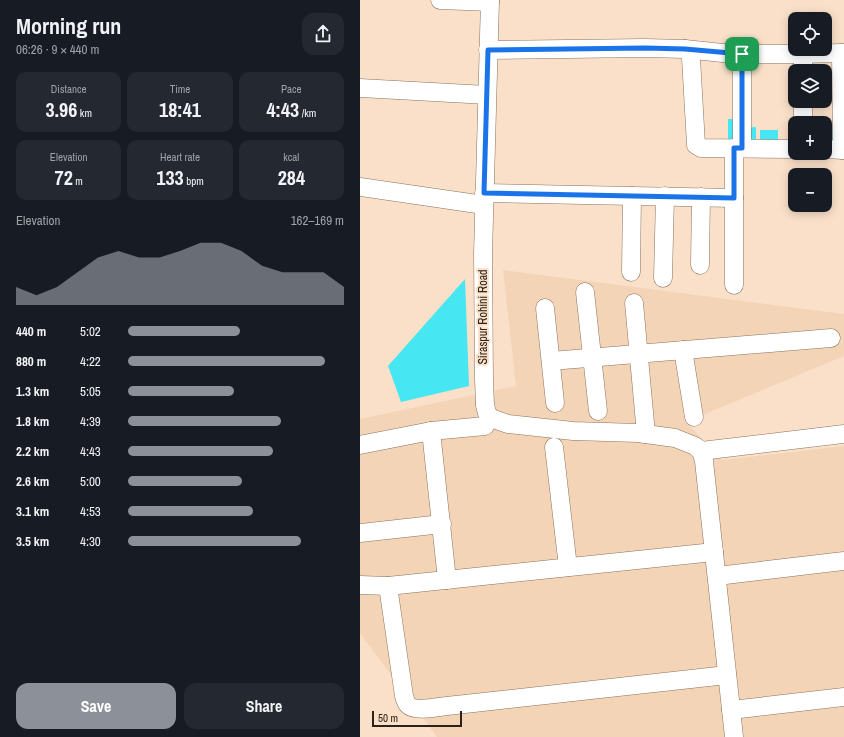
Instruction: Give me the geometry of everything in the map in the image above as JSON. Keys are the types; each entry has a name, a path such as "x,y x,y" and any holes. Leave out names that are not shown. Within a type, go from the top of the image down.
{"street":[{"path":"440,0 490,1"},
{"name":"Siraspur Rohini Road","path":"490,1 484,199 484,380 485,405 487,413 491,418 508,424 573,431 646,434 675,438 701,450"},
{"path":"488,50 645,48 685,49 742,54 803,63 843,53 837,150"},
{"path":"685,49 688,51 691,58 696,145 701,148 788,149"},
{"path":"734,285 734,198 738,148 742,54"},
{"path":"360,88 487,95"},
{"path":"360,187 484,199 632,196 734,198"},
{"path":"631,272 632,196"},
{"path":"663,278 665,196"},
{"path":"700,265 701,197"},
{"path":"585,292 598,411"},
{"path":"634,303 646,434"},
{"path":"545,308 555,403"},
{"path":"551,361 831,338"},
{"path":"683,350 694,417"},
{"path":"360,445 431,431 485,426"},
{"path":"431,431 448,580"},
{"path":"734,737 704,461 701,450 844,434"},
{"path":"554,447 568,567"},
{"path":"360,533 442,524"},
{"path":"360,585 388,586 714,552"},
{"path":"717,576 844,561"},
{"path":"388,586 404,696 407,705 412,708 447,706 727,674"},
{"path":"731,710 844,697"}],"shaded area":[{"path":"503,270 844,314 844,356 686,422 722,460 844,446 844,737 437,737 360,633 360,419 516,386"}],"building":[{"path":"728,119 738,119 739,144 728,144"},
{"path":"832,126 833,126 832,142"},
{"path":"756,127 756,143 742,143 742,128"},
{"path":"760,130 778,130 778,142 760,142"},
{"path":"465,279 469,386 401,402 388,366"}],"route":[{"path":"645,48 685,49 742,54 742,148 734,148 734,198 484,193 488,50 645,48"}]}
